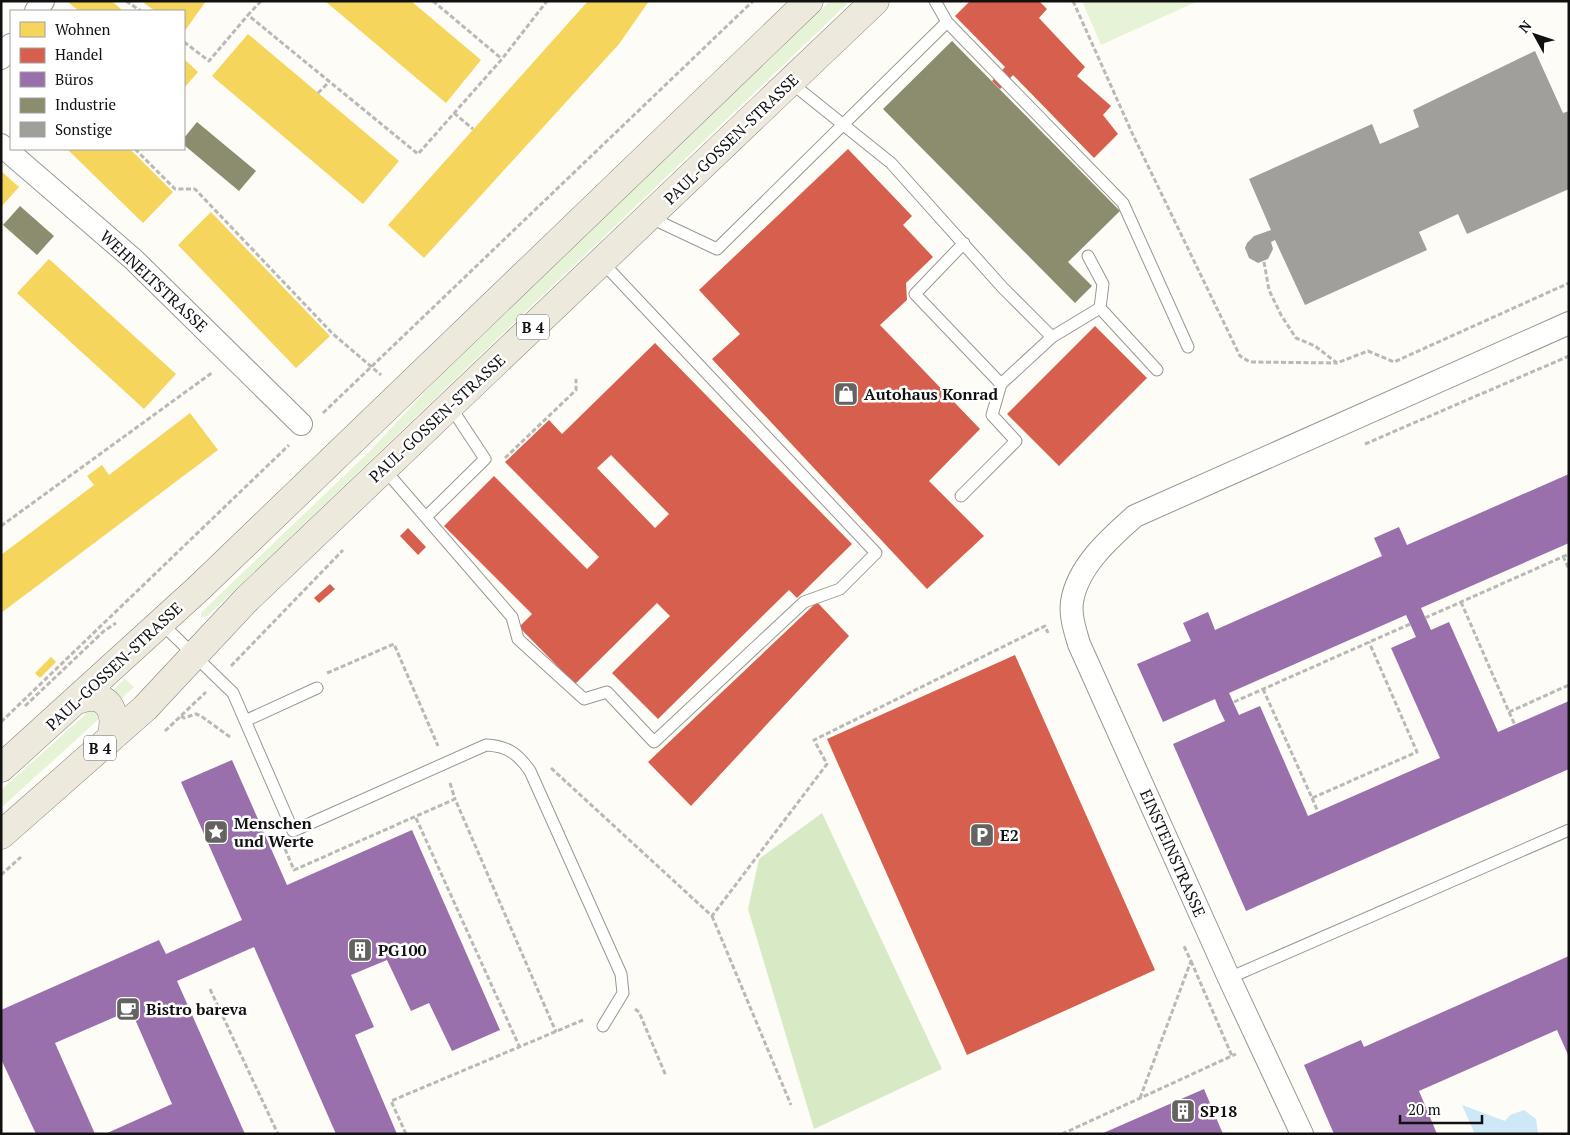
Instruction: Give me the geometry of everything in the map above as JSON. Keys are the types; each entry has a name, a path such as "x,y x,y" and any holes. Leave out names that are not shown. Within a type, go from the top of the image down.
{"main road":[{"name":"PAUL-GOSSEN-STRASSE","path":"1,768 161,623 809,1"},
{"name":"PAUL-GOSSEN-STRASSE","path":"1,835 145,708 247,599 875,1"},
{"name":"B 4","path":"78,700 94,697 100,698 108,705 114,715 111,738"}],"street":[{"path":"1,58 10,46"},
{"name":"WEHNELTSTRASSE","path":"1,145 133,259 304,428"},
{"name":"EINSTEINSTRASSE","path":"1302,1134 1258,1042 1079,644 1072,618 1072,602 1077,585 1104,543 1135,516 1569,323"}],"lane":[{"path":"935,1 946,22 1123,203 1188,347"},
{"path":"649,217 717,249 946,22"},
{"path":"790,82 891,163 1004,288 1052,337"},
{"path":"964,243 916,294 1001,384"},
{"path":"1088,256 1103,284 1100,308 1157,370"},
{"path":"384,469 512,618 518,639 584,699 607,692 654,742 804,602 840,589 876,553 602,262"},
{"path":"961,496 1016,441 992,415 1001,384 1052,337 1100,308"},
{"path":"426,517 485,459 450,406"},
{"path":"161,623 232,693 293,831 486,745 510,749 520,758 530,771 621,974 624,993 603,1026"},
{"path":"245,721 317,688"},
{"path":"1229,978 1569,830"}],"path":[{"path":"126,1 139,10"},
{"path":"185,43 210,61 260,1"},
{"path":"433,1 502,59"},
{"path":"248,16 418,154 502,59 546,1"},
{"path":"3,723 304,428 373,366 753,1"},
{"path":"1073,1 1133,135 1240,356 1250,362 1337,363 1368,351 1394,362 1569,283"},
{"path":"318,93 329,82"},
{"path":"454,113 473,129"},
{"path":"136,150 175,189 195,190 333,334 373,366 385,379"},
{"path":"1264,262 1269,290 1281,315 1296,338 1315,346 1337,363"},
{"path":"1358,447 1569,356"},
{"path":"485,459 501,461 576,390 576,379"},
{"path":"1,526 192,387"},
{"path":"1425,618 1569,554"},
{"path":"1563,556 1569,569"},
{"path":"1461,602 1515,724"},
{"path":"3,723 104,631 119,621"},
{"path":"1234,702 1410,624"},
{"path":"712,916 827,764 814,740 1045,626 1049,635"},
{"path":"1312,798 1417,752 1369,642"},
{"path":"323,676 394,644 434,733 455,799 556,1032"},
{"path":"1509,712 1569,686"},
{"path":"1264,688 1318,812"},
{"path":"530,771 548,765 712,916 791,1105"},
{"path":"455,799 416,818 520,1048"},
{"path":"1183,943 1232,1056"},
{"path":"1140,1098 1191,961"},
{"path":"210,989 278,1134"},
{"path":"406,1134 391,1101 616,1006 630,1004 639,1012 666,1076"},
{"path":"1062,1134 1232,1056 1258,1042"}],"green space":[{"path":"830,1 850,1 236,589 206,617 201,617 201,613 212,602 369,452 436,380"},
{"path":"1082,1 1198,1 1101,45"},
{"path":"125,679 134,687 1,808 1,790"},
{"path":"822,813 942,1069 814,1129 748,909 759,859"}],"water":[{"path":"1462,1105 1505,1121 1510,1115 1524,1110 1536,1119 1538,1134 1475,1134"}],"building: Wohnen":[{"path":"70,1 112,1 122,10 78,10 69,3"},
{"path":"145,1 206,1 185,31 185,10 154,10 144,3"},
{"path":"325,1 411,1 481,60 446,103"},
{"path":"588,1 649,1 619,44 424,258 388,225"},
{"path":"248,34 399,161 363,204 212,76"},
{"path":"185,60 198,72 185,87"},
{"path":"68,150 131,150 173,192 143,223"},
{"path":"1,171 19,187 1,207"},
{"path":"211,212 330,336 296,368 178,245"},
{"path":"49,259 176,374 144,409 17,293"},
{"path":"190,413 218,450 1,613 1,555 94,485 87,476 102,465 109,475"},
{"path":"51,657 56,662 40,678 35,673"}],"building: Handel":[{"path":"970,1 1039,1 1047,9 1039,18 1085,67 1077,76 1111,106 1103,115 1118,134 1094,158 1013,75 1000,89 992,81 1005,67 955,16"},
{"name":"Autohaus Konrad","path":"848,149 912,216 903,225 933,257 906,283 907,300 880,325 980,429 929,481 984,536 927,589 712,359 740,334 699,290"},
{"path":"1095,326 1147,378 1059,466 1007,414"},
{"path":"655,343 852,544 797,598 789,590 658,719 612,673 670,616 657,603 575,684 519,627 532,614 444,526 494,476 587,569 599,557 505,462 549,420 562,434","holes":["611,455 669,514 655,528 597,468"]},
{"path":"408,528 426,547 418,555 400,536"},
{"path":"330,584 335,589 319,603 314,598"},
{"path":"817,602 849,636 691,806 648,762"},
{"name":"E2","path":"1015,655 1155,970 967,1055 827,739"}],"building: Büros":[{"path":"1569,474 1569,543 1421,608 1431,630 1449,622 1498,732 1569,701 1569,769 1246,911 1173,744 1225,721 1215,699 1163,722 1137,664 1191,641 1183,623 1208,612 1215,630 1382,556 1374,538 1399,527 1407,545","holes":["1406,615 1416,637 1391,648 1440,758 1308,816 1260,706 1239,715 1229,693"]},
{"name":"PG100","path":"232,760 287,885 412,830 500,1030 452,1051 429,1003 411,1011 387,960 351,975 374,1027 355,1035 397,1134 336,1134 254,947 177,981 245,1134 105,1134 172,1104 131,1010 55,1043 95,1134 36,1134 1,1059 1,1010 159,940 166,954 242,920 181,782"},
{"path":"1569,956 1569,1057 1557,1030 1419,1091 1437,1134 1334,1134 1304,1065 1361,1040 1364,1047"},
{"name":"SP18","path":"1204,1089 1223,1134 1101,1134"}],"building: Industrie":[{"path":"952,41 1120,211 1068,262 1092,286 1075,303 883,109"},
{"path":"197,122 256,171 239,191 185,146 185,137"},
{"path":"20,206 54,236 37,255 3,225"}],"building: Sonstige":[{"path":"1535,51 1563,113 1569,111 1569,189 1467,234 1458,214 1419,232 1427,250 1305,305 1275,240 1271,242 1273,249 1268,259 1258,263 1249,258 1245,248 1247,243 1254,236 1271,230 1249,179 1372,124 1380,144 1419,127 1413,110"}],"place":[{"name":"Autohaus Konrad","path":"846,394"},
{"name":"Menschen und Werte","path":"216,832"},
{"name":"E2","path":"982,835"},
{"name":"PG100","path":"360,950"},
{"name":"Bistro bareva","path":"128,1009"},
{"name":"SP18","path":"1183,1111"}]}
